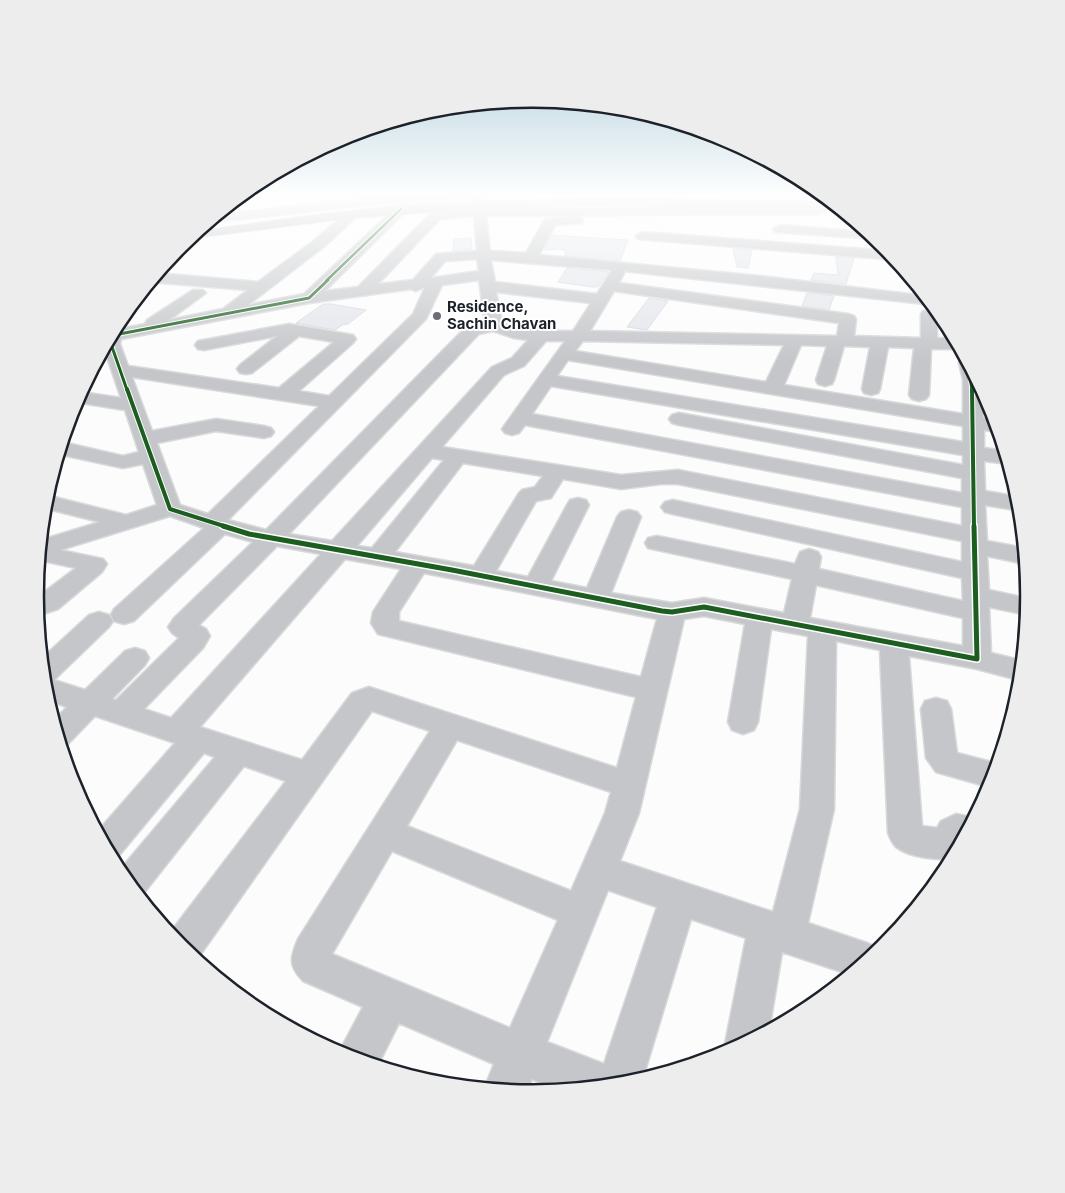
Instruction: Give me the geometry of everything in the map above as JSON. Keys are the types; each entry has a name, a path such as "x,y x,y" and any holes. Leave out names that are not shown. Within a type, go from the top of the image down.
{"street":[{"path":"224,314 264,287 311,250"},
{"path":"309,298 359,250"},
{"path":"362,292 402,250"},
{"path":"484,250 486,280 494,326"},
{"path":"530,259 535,250"},
{"path":"722,258 724,250"},
{"path":"775,308 788,250"},
{"path":"810,250 882,255"},
{"path":"416,286 442,258 485,256 621,266 782,282 925,306"},
{"path":"556,275 566,262"},
{"path":"621,266 579,335 563,354 516,424 825,474 974,475 1002,461"},
{"path":"163,277 264,287"},
{"path":"121,334 309,298 436,283 486,280 775,308 848,319 825,380"},
{"path":"49,669 112,618 217,524 333,402 420,316 436,283"},
{"path":"143,329 198,292"},
{"path":"919,396 929,312"},
{"path":"190,320 211,362"},
{"path":"121,714 193,641 196,636 184,630 182,627 184,624 272,537 474,330 494,326 514,333 541,336 579,335 926,343 958,356"},
{"path":"204,345 286,329 346,338 347,340 283,395"},
{"path":"246,369 296,330"},
{"path":"109,841 187,736 339,550 498,371 518,362 541,336"},
{"path":"773,388 795,340"},
{"path":"871,389 880,342"},
{"path":"112,348 115,368 133,406 170,509"},
{"path":"563,354 990,425"},
{"path":"115,368 333,402"},
{"path":"547,380 833,437 974,475 1011,498"},
{"path":"972,382 977,659"},
{"path":"86,397 133,406"},
{"path":"679,420 833,437"},
{"path":"67,449 123,462 148,447 216,426 264,432"},
{"path":"748,1035 776,931 817,809 806,574 818,504 833,437"},
{"path":"426,451 621,482 678,477 818,504 975,541 1019,554"},
{"path":"378,557 458,456"},
{"path":"481,575 530,495 543,493 556,472"},
{"path":"53,503 128,522"},
{"path":"536,586 578,505"},
{"path":"673,507 812,537 976,594"},
{"path":"47,546 170,509 249,534 481,575 672,612 704,607 977,659 1016,669"},
{"path":"596,598 630,517"},
{"path":"657,543 806,574 976,594 1021,604"},
{"path":"44,605 93,567 94,564 46,554"},
{"path":"417,564 386,612 385,623 388,628 653,690"},
{"path":"513,1073 622,813 672,612"},
{"path":"743,722 759,618"},
{"path":"894,644 905,833 914,840 948,844 951,843 954,831 956,829 962,829"},
{"path":"62,731 135,658"},
{"path":"53,691 308,775"},
{"path":"186,941 363,701 369,698 629,786"},
{"path":"936,709 942,758 947,763 988,774"},
{"path":"450,725 312,952 310,960 317,967 390,998 513,1073 578,1083"},
{"path":"134,879 237,752"},
{"path":"384,832 581,912"},
{"path":"598,870 860,960"},
{"path":"622,1077 679,898"},
{"path":"361,1054 390,998"}],"building":[{"path":"562,250 624,250 620,261 565,256 566,251"},
{"path":"733,250 752,250 748,268 737,267"},
{"path":"836,257 854,258 846,284 811,280 814,273 838,275"},
{"path":"567,268 609,272 598,287 558,282"},
{"path":"807,293 834,296 829,310 802,306"},
{"path":"649,298 668,301 647,330 627,327"},
{"path":"323,304 366,310 348,324 342,325 335,330 296,323"}],"cycle path":[{"path":"120,334 309,298 359,250"},
{"path":"112,347 170,509 249,534 452,570 662,611 672,612 704,607 977,659 972,382"}],"place":[{"name":"Residence, Sachin Chavan","path":"437,316"}]}
